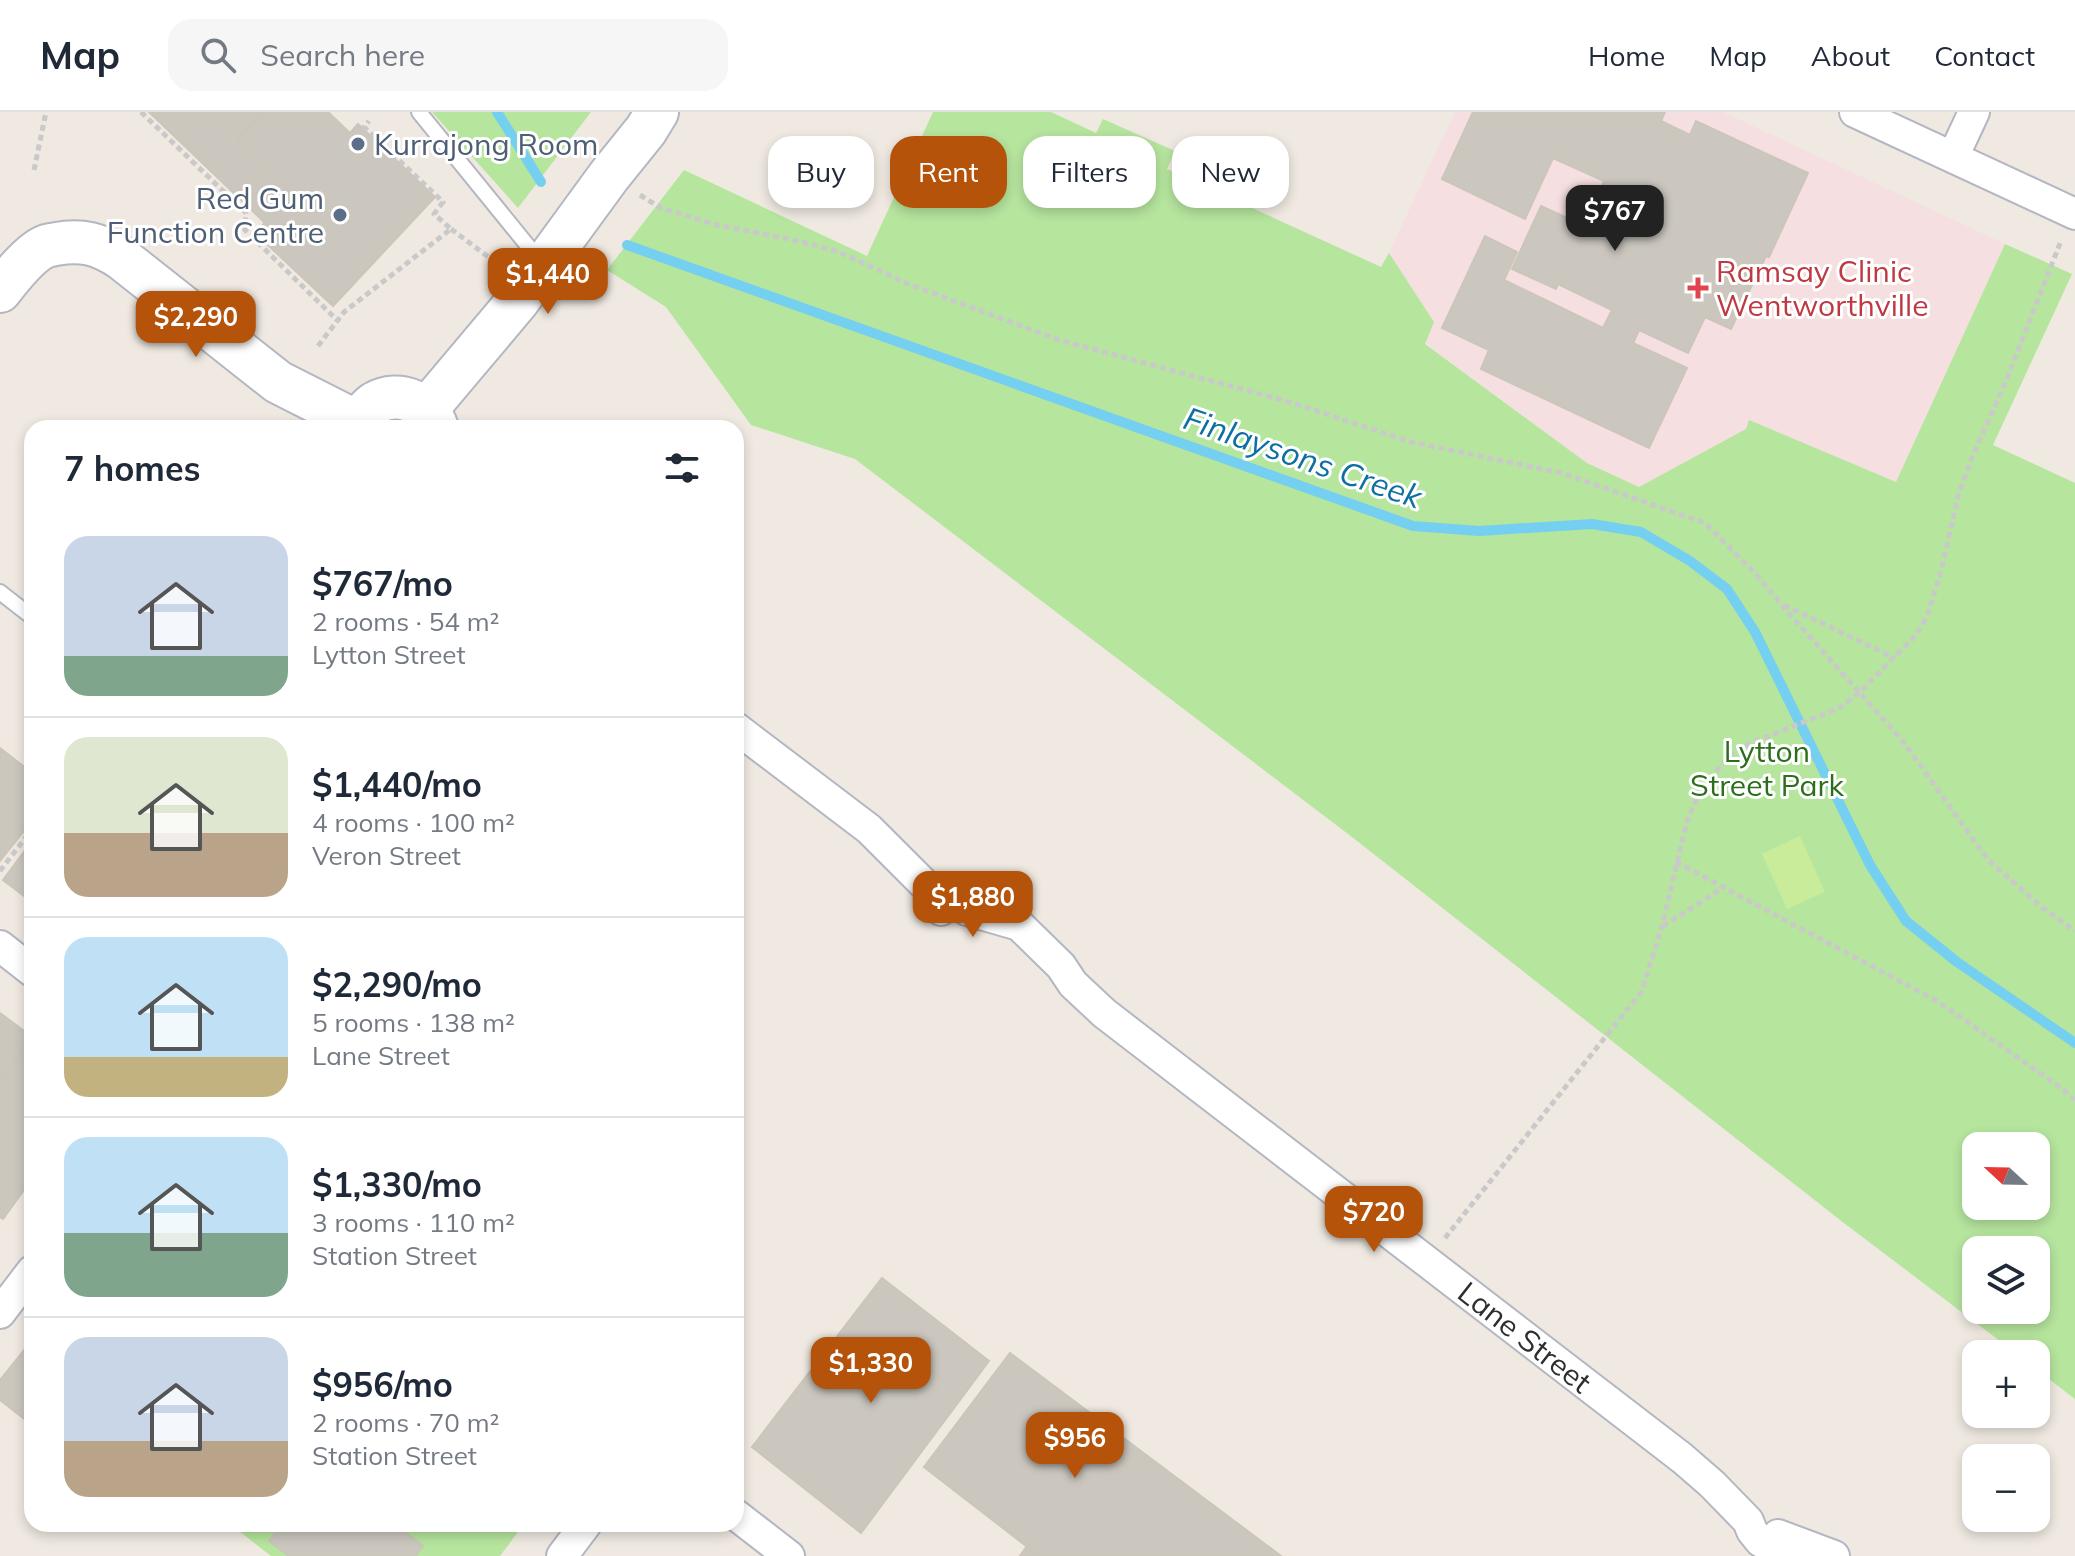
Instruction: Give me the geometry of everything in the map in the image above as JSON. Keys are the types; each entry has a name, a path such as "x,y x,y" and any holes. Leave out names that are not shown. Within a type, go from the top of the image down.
{"street":[{"path":"360,420 376,402 393,397 412,400 432,419 657,112"},
{"path":"1855,112 2074,213"},
{"path":"1953,157 1974,112"},
{"path":"0,291 17,269 44,247 72,241 90,242 121,258 278,382 347,420"},
{"name":"Lane Street","path":"744,734 869,829 933,893 944,915 962,925 1039,946 1104,1013 1682,1458 1748,1521 1760,1541 1778,1552 1795,1556"},
{"path":"0,946 24,965"},
{"path":"0,1313 24,1282"},
{"path":"744,1521 789,1556"},
{"name":"Lane Street","path":"1748,1521 1785,1539 1834,1556"},
{"path":"562,1556 580,1532"}],"lane":[{"path":"419,112 543,265"},
{"path":"0,592 24,611"}],"path":[{"path":"34,170 46,112"},
{"path":"141,112 246,213 245,230 337,320"},
{"path":"369,121 364,127 443,202 434,214 491,259"},
{"path":"646,199 661,208 717,225 837,251 906,283 1059,340 1290,402 1411,442 1562,473 1705,523 1755,573 1902,740 1988,860 2043,908 2075,931"},
{"path":"1427,1260 1642,991 1662,926 1687,821 1702,787 1736,749 1839,708 1860,692 1916,635 1927,616 1940,575 1959,493 1973,455 2074,213"},
{"path":"318,346 344,312 451,229"},
{"path":"1779,603 1895,658"},
{"path":"0,871 24,840"},
{"path":"1676,862 1937,1001 2075,1100"},
{"path":"1662,926 1723,888"}],"shaded area":[{"name":"Ramsay Clinic Wentworthville","path":"1455,112 1723,112 2005,244 1896,482 1749,421 1746,429 1639,487 1587,463 1425,343 1389,253"}],"green space":[{"path":"432,112 591,112 518,208"},
{"name":"Lytton Street Park","path":"933,112 1051,112 1096,133 1103,119 1141,136 1023,136 1023,208 1156,208 1156,143 1172,150 1167,169 1172,171 1172,208 1252,208 1381,267 1389,253 1434,322 1425,344 1587,463 1639,487 1746,429 1749,420 1896,482 2005,244 2072,274 1993,445 2075,483 2075,1399 2050,1380 2050,1340 1999,1340 1977,1324 2050,1324 2050,1236 1962,1236 1962,1312 1352,837 855,459 751,425 666,307 607,270 684,170 867,256 890,206 1007,208 1007,136 922,136"},
{"path":"1800,836 1825,892 1787,909 1762,854"},
{"path":"240,1532 518,1532 500,1556 271,1556"}],"building":[{"path":"149,112 235,112 250,126 237,140 293,193 265,223"},
{"path":"235,112 264,112 250,126"},
{"path":"264,112 328,112 350,133 358,124 435,197 333,306 255,233 293,193 237,140"},
{"path":"1473,112 1665,112 1661,121 1690,135 1696,121 1808,173 1731,329 1705,317 1688,353 1639,330 1633,343 1687,368 1649,448 1481,369 1489,350 1442,328 1485,236 1517,252 1504,280 1603,328 1612,310 1558,284 1556,289 1512,269 1541,206 1583,225 1604,181 1553,158 1525,219 1442,179"},
{"path":"0,748 24,767 24,831 0,861"},
{"path":"24,852 24,896 3,880"},
{"path":"0,1013 24,1031 24,1048 0,1082"},
{"path":"24,1049 24,1190 3,1219 0,1217 0,1082"},
{"path":"882,1278 989,1361 861,1533 752,1447"},
{"path":"24,1350 24,1419 0,1400 0,1380"},
{"path":"1010,1353 1281,1556 1039,1556 924,1467"},
{"path":"276,1532 405,1532 423,1546 416,1556 289,1556 269,1541"},
{"path":"1027,1546 1039,1556 1020,1556"}],"waterway":[{"name":"Finlaysons Creek","path":"497,112 541,182"},
{"name":"Finlaysons Creek","path":"627,245 1413,526 1479,531 1592,524 1641,532 1690,561 1727,589 1755,632 1870,865 1906,921 1957,962 2075,1043"}],"place":[{"name":"Kurrajong Room","path":"358,144"},
{"name":"Red Gum Function Centre","path":"340,215"},
{"name":"Ramsay Clinic Wentworthville","path":"1698,288"}]}
